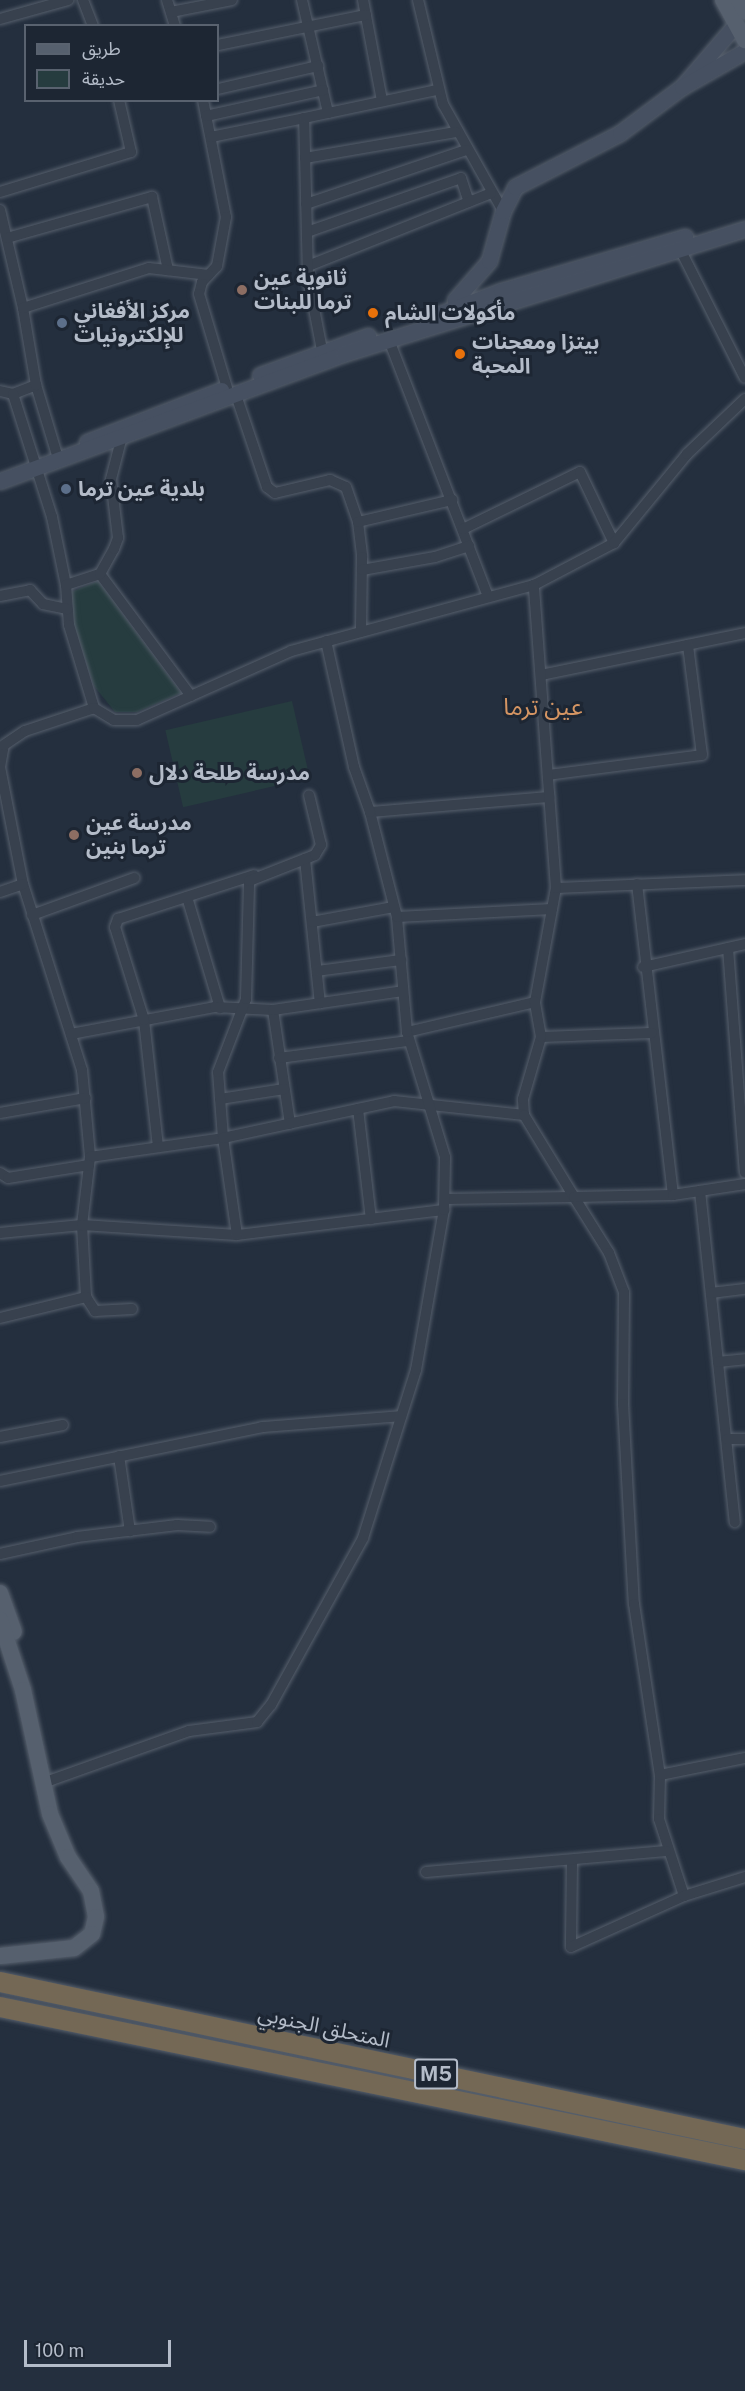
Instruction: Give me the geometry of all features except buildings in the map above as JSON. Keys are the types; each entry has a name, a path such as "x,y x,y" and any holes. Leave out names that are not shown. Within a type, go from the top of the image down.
{"highway":[{"name":"المتحلق الجنوبي","path":"0,1982 745,2139"},
{"name":"M5","path":"0,2007 745,2160"}],"main road":[{"path":"723,0 743,13"},
{"path":"740,0 745,40"},
{"path":"0,1593 24,1666 61,1843 93,1897 94,1928 84,1942 68,1950 0,1956"},
{"path":"0,1620 23,1690 48,1782"}],"street":[{"path":"0,19 47,3 68,0"},
{"path":"83,0 92,24"},
{"path":"167,0 174,24"},
{"path":"171,12 232,0"},
{"path":"302,0 311,26 328,113"},
{"path":"363,0 382,101"},
{"path":"418,0 437,90 456,132 503,211"},
{"path":"682,87 743,13"},
{"path":"219,45 366,15"},
{"path":"456,314 455,300 489,261 503,211 515,187 612,138 682,87 745,51"},
{"path":"219,89 318,66"},
{"path":"206,116 323,90"},
{"path":"211,137 437,90"},
{"path":"0,192 132,152 120,102"},
{"path":"203,102 226,217 217,266 202,282 200,308 267,487 275,493 339,481 351,496 358,522 362,570 361,632"},
{"path":"304,118 310,304 322,350"},
{"path":"305,158 456,132"},
{"path":"306,204 466,150"},
{"path":"307,232 461,178 469,202"},
{"path":"308,266 491,193"},
{"path":"7,238 152,197 168,270"},
{"path":"0,210 23,308 36,385 57,455"},
{"path":"34,469 57,455 232,392 389,340 490,302 745,218"},
{"path":"490,302 745,229"},
{"path":"680,249 745,378"},
{"path":"23,308 149,268 209,275"},
{"path":"0,481 121,440 322,350 456,314"},
{"path":"389,340 488,597"},
{"path":"0,391 13,394 36,385"},
{"path":"13,394 34,469 52,517 66,585 67,609 94,708 114,720 137,720 291,651 534,585 614,543 687,454 745,399"},
{"path":"66,585 100,574 118,538 111,496 121,440"},
{"path":"463,529 580,472 614,543"},
{"path":"358,522 452,500"},
{"path":"362,570 435,557 469,546"},
{"path":"100,574 191,696"},
{"path":"534,585 556,888 535,1002 542,1037 523,1099 524,1115 609,1253 624,1292 623,1404 634,1604 660,1775 659,1819 666,1851 684,1896"},
{"path":"0,596 30,590 43,604 67,609"},
{"path":"541,675 745,633"},
{"path":"48,1782 189,1731 257,1722 271,1706 363,1538 416,1370 444,1204 445,1157 408,1037 395,912 370,812 354,767 326,641"},
{"path":"548,775 702,755 688,645"},
{"path":"94,708 25,731 2,745 0,767 5,813 23,884 71,1034 86,1098 90,1161 82,1225 86,1297 95,1311 132,1309"},
{"path":"158,1147 144,1020 115,927 118,919 305,859 321,845 309,795"},
{"path":"370,812 549,797"},
{"path":"305,859 320,1003"},
{"path":"237,1235 223,1138 218,1072 243,1011 249,881 254,875"},
{"path":"32,915 134,878"},
{"path":"556,888 745,880"},
{"path":"0,892 23,884"},
{"path":"637,884 643,967 673,1195"},
{"path":"187,897 220,1008"},
{"path":"312,922 395,912 552,909"},
{"path":"643,967 745,944"},
{"path":"728,948 745,1172"},
{"path":"317,971 401,960"},
{"path":"71,1034 220,1008 243,1011 273,1010 403,991"},
{"path":"279,1058 408,1037 535,1002"},
{"path":"273,1010 290,1124"},
{"path":"542,1037 651,1033"},
{"path":"220,1099 284,1089"},
{"path":"0,1113 86,1098"},
{"path":"0,1173 8,1178 158,1147 223,1138 394,1101 524,1115"},
{"path":"358,1109 371,1218"},
{"path":"0,1233 82,1225 237,1235 371,1218 444,1204 574,1197 673,1195 745,1184"},
{"path":"700,1191 735,1522"},
{"path":"711,1293 745,1289"},
{"path":"0,1318 86,1297"},
{"path":"718,1362 745,1359"},
{"path":"1,1477 262,1427 401,1416"},
{"path":"0,1437 63,1425"},
{"path":"727,1439 745,1439"},
{"path":"119,1456 130,1531"},
{"path":"0,1554 130,1531 210,1527"},
{"path":"660,1775 745,1758"},
{"path":"426,1872 666,1851"},
{"path":"572,1860 571,1947 684,1896 745,1876"}],"green space":[{"path":"98,581 181,693 137,712 115,712 94,686 74,625 71,592"},
{"path":"292,701 310,778 183,807 165,730"}],"place":[{"name":"ثانوية عين ترما للبنات","path":"242,290"},
{"name":"مأكولات الشام","path":"373,313"},
{"name":"مركز الأفغاني للإلكترونيات","path":"62,323"},
{"name":"بيتزا ومعجنات المحبة","path":"460,354"},
{"name":"بلدية عين ترما","path":"66,489"},
{"name":"مدرسة طلحة دلال","path":"137,773"},
{"name":"مدرسة عين ترما بنين","path":"74,835"}],"district":[{"name":"عين ترما","path":"543,707"}]}
